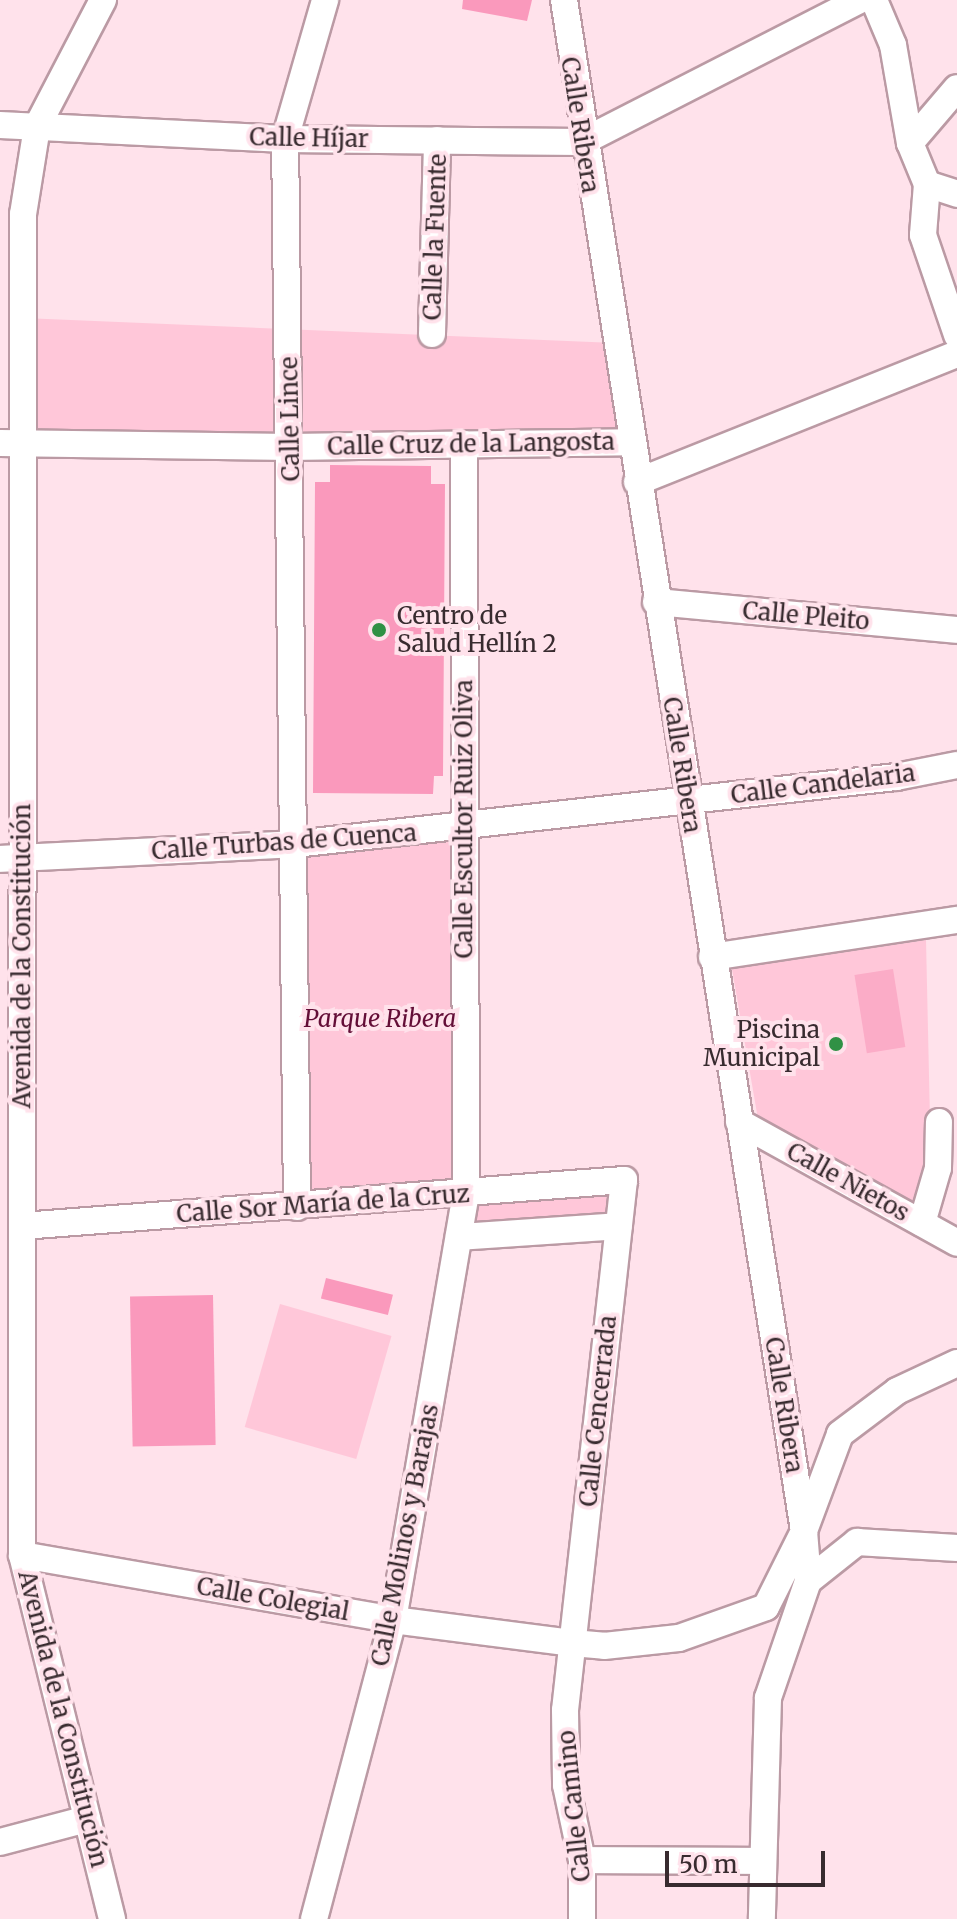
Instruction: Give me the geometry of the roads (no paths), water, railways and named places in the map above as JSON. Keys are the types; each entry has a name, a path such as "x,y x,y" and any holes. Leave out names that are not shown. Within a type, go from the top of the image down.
{"street":[{"name":"Avenida de la Constitución","path":"103,0 37,127 23,214 11,443 11,859 22,1226 11,1350 22,1555 112,1919"},
{"name":"Calle Lince","path":"297,1207 285,139 325,0"},
{"name":"Calle Ribera","path":"564,0 582,142 804,1531 808,1581"},
{"path":"582,142 859,0"},
{"path":"874,0 893,45 910,143 927,184 923,235 957,335"},
{"path":"910,143 957,88"},
{"name":"Calle Híjar","path":"0,125 285,139 582,142"},
{"name":"Calle la Fuente","path":"432,334 437,140"},
{"path":"927,184 957,194"},
{"name":"Calle Cruz de la Langosta","path":"637,482 957,354"},
{"name":"Calle Cruz de la Langosta","path":"11,443 290,447 630,442"},
{"name":"Calle Escultor Ruiz Oliva","path":"464,444 466,1193"},
{"name":"Calle Pleito","path":"656,602 957,630"},
{"name":"Calle Candelaria","path":"688,800 896,777 957,765"},
{"name":"Calle Turbas de Cuenca","path":"11,859 295,844 688,800"},
{"path":"712,957 957,920"},
{"name":"Calle Nietos","path":"739,1122 957,1243"},
{"path":"922,1223 938,1168 939,1122"},
{"name":"Calle Sor María de la Cruz","path":"22,1226 624,1180"},
{"name":"Calle Cencerrada","path":"572,1643 624,1180"},
{"name":"Calle Molinos y Barajas","path":"314,1919 393,1620 466,1193"},
{"path":"459,1237 619,1226"},
{"path":"572,1643 604,1646 679,1638 766,1607 804,1531 840,1434 897,1391 957,1363"},
{"path":"762,1919 768,1698 808,1581 857,1542 957,1548"},
{"name":"Calle Colegial","path":"22,1555 393,1620 572,1643"},
{"name":"Calle Camino","path":"572,1643 565,1710 566,1785 582,1860 582,1919"},
{"path":"0,1842 87,1819"},
{"path":"582,1860 763,1861"}],"place":[{"name":"Centro de Salud Hellín 2","path":"379,630"},
{"name":"Piscina Municipal","path":"836,1044"}],"park label":[{"name":"Parque Ribera","path":"380,1019"}]}
